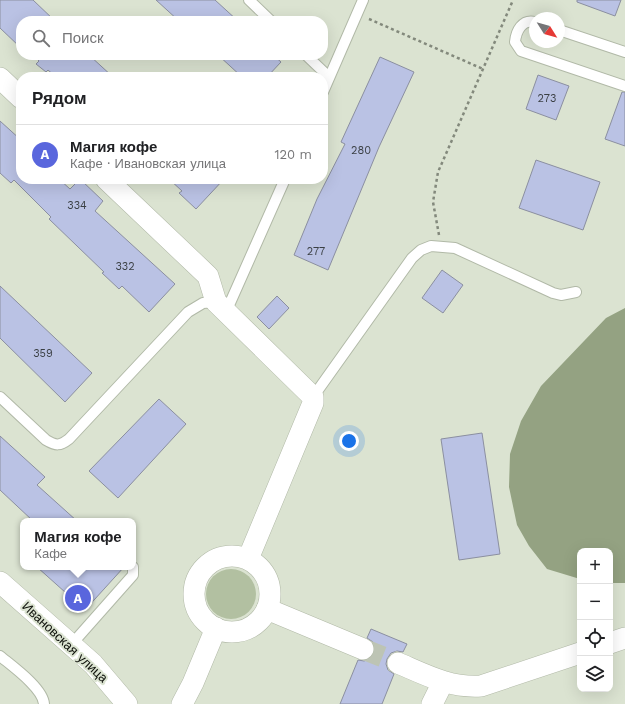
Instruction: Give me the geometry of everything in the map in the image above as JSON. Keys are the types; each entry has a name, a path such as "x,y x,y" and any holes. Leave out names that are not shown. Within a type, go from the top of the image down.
{"street":[{"path":"0,78 16,93"},
{"path":"111,184 208,276 221,307 313,397 310,410 248,559"},
{"path":"228,556 248,559 256,564 268,580 270,600 267,609 261,618 246,629 236,632 216,628 208,623 197,607 194,598 198,578 210,563 219,558 228,556"},
{"name":"Ивановская улица","path":"0,582 93,664 127,704"},
{"path":"267,609 363,649"},
{"path":"182,704 193,683 216,628"},
{"path":"613,642 625,638"},
{"path":"398,664 476,695 577,654"},
{"path":"432,704 443,682"}],"lane":[{"path":"249,0 266,16"},
{"path":"328,81 363,0"},
{"path":"529,22 526,22 519,28 515,42 521,51 625,86"},
{"path":"565,32 625,52"},
{"path":"311,60 325,72"},
{"path":"0,397 46,440 54,445 61,445 188,312 204,303 221,307 282,184"},
{"path":"313,397 412,258 421,250 431,246 455,248 554,293 561,295 576,292"},
{"path":"71,645 133,575 132,570"},
{"path":"0,656 26,677 44,699 44,704"}],"path":[{"path":"442,246 433,202 438,172 513,0"},
{"path":"357,14 483,69"}],"shaded area":[{"path":"625,308 625,583 613,583 613,548 577,548 577,578 547,569 529,546 517,525 509,487 510,454 521,421 541,386 606,318"},
{"path":"236,569 241,570 249,576 255,584 255,604 249,612 241,618 226,619 221,618 213,612 207,604 206,589 207,584 213,576 221,570"}],"building":[{"path":"0,0 33,0 50,16 16,16 16,43 0,28"},
{"path":"156,0 215,0 233,16 174,16"},
{"path":"577,0 621,0 615,16 577,2"},
{"path":"380,57 414,72 379,147 328,270 294,255 317,199 325,184 328,184 328,177 345,144 341,142"},
{"path":"38,60 94,60 108,72 50,72 48,70 46,72 36,64 39,61"},
{"path":"223,60 279,60 281,62 272,72 237,72"},
{"path":"538,75 569,86 556,120 526,109"},
{"path":"622,92 625,92 625,146 605,139"},
{"path":"0,121 16,135 16,182 14,180 11,183 0,173"},
{"path":"536,160 600,182 583,230 519,208"},
{"path":"18,184 64,184 70,189 75,184 85,184 103,201 95,211 175,284 149,312 122,286 119,289 102,273 104,272 49,219 51,217"},
{"path":"174,184 219,184 196,209 179,193 182,191"},
{"path":"442,270 463,285 443,313 422,298"},
{"path":"0,286 92,373 65,402 0,338"},
{"path":"277,296 289,308 269,329 257,317"},
{"path":"159,399 186,424 118,498 89,471"},
{"path":"482,433 500,554 459,560 441,439"},
{"path":"0,436 45,477 37,485 74,518 30,518 0,490"},
{"path":"40,570 121,570 85,610"},
{"path":"371,629 407,644 403,652 397,651 391,653 387,659 386,664 388,670 394,674 382,704 340,704 358,660 364,661 370,659 374,653 375,648 373,642 367,638"}],"tunnel":[{"path":"363,649 398,663"}],"place":[{"name":"Магия кофе","path":"78,598"}]}
